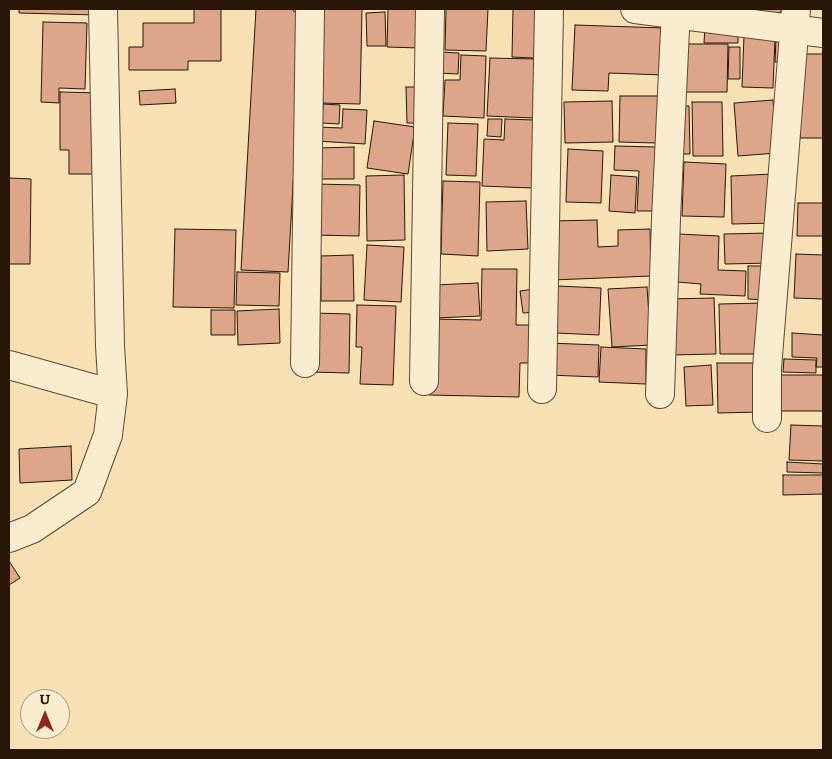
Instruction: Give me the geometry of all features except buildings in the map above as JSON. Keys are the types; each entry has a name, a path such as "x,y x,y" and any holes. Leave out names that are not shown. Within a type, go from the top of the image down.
{"street":[{"path":"9,538 32,529 87,492 108,435 113,394 110,346 103,9"},
{"path":"305,363 310,9"},
{"path":"424,382 430,9"},
{"path":"542,389 549,9"},
{"path":"635,9 796,19 823,33"},
{"path":"660,394 676,11"},
{"path":"767,418 767,368 796,19"},
{"path":"9,365 113,394"}]}
